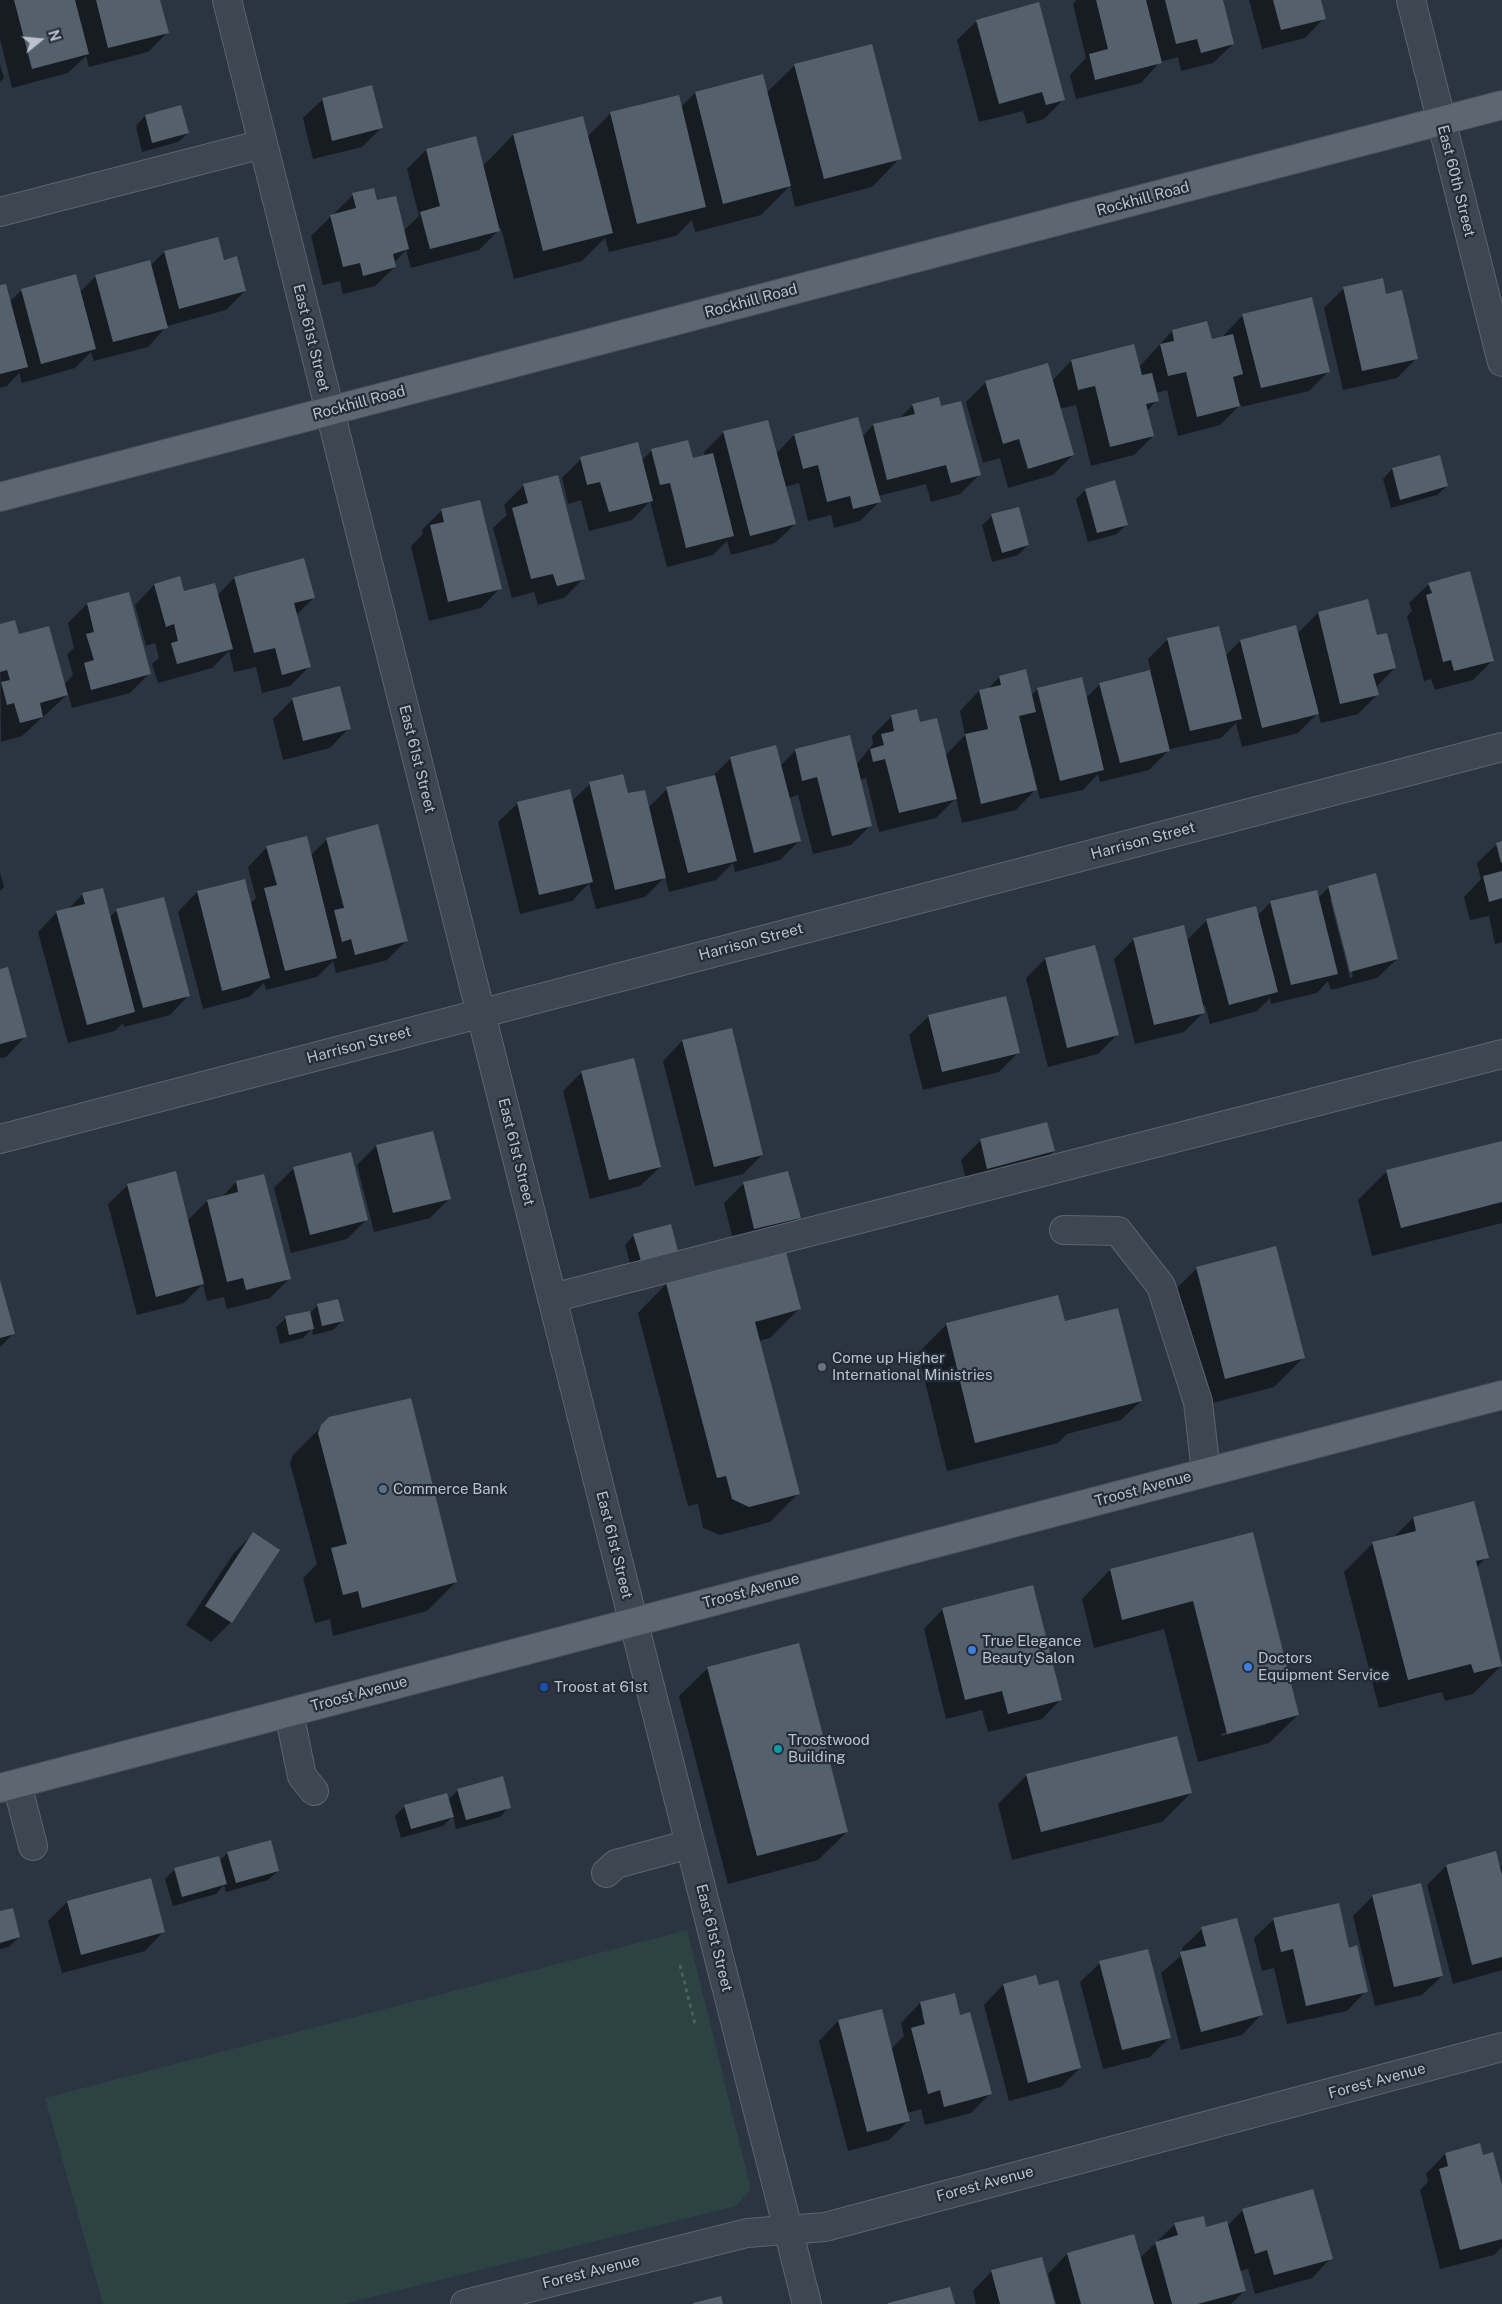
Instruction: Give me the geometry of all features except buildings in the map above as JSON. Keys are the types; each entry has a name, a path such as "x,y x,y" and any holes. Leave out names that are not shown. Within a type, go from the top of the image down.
{"main road":[{"name":"Rockhill Road","path":"0,497 1502,105"},
{"name":"Troost Avenue","path":"8,1786 1502,1395"}],"street":[{"name":"East 61st Street","path":"226,0 633,1621 807,2304"},
{"name":"East 60th Street","path":"1410,0 1502,362"},
{"path":"0,212 263,144"},
{"name":"Harrison Street","path":"0,1139 1502,747"},
{"path":"552,1298 1502,1054"},
{"path":"1064,1230 1118,1231 1161,1286 1198,1402 1206,1472"},
{"path":"289,1713 302,1776 314,1791"},
{"path":"8,1786 33,1846"},
{"path":"606,1873 616,1864 690,1844"},
{"name":"Forest Avenue","path":"465,2304 747,2233 825,2227 1502,2047"}],"path":[{"path":"680,1965 695,2024"}],"green space":[{"path":"687,1930 751,2189 736,2206 344,2304 103,2304 45,2098"}],"place":[{"name":"Come up Higher International Ministries","path":"822,1367"},
{"name":"Commerce Bank","path":"383,1489"},
{"name":"True Elegance Beauty Salon","path":"972,1650"},
{"name":"Doctors Equipment Service","path":"1248,1667"},
{"name":"Troost at 61st","path":"544,1687"},
{"name":"Troostwood Building","path":"778,1749"}]}
